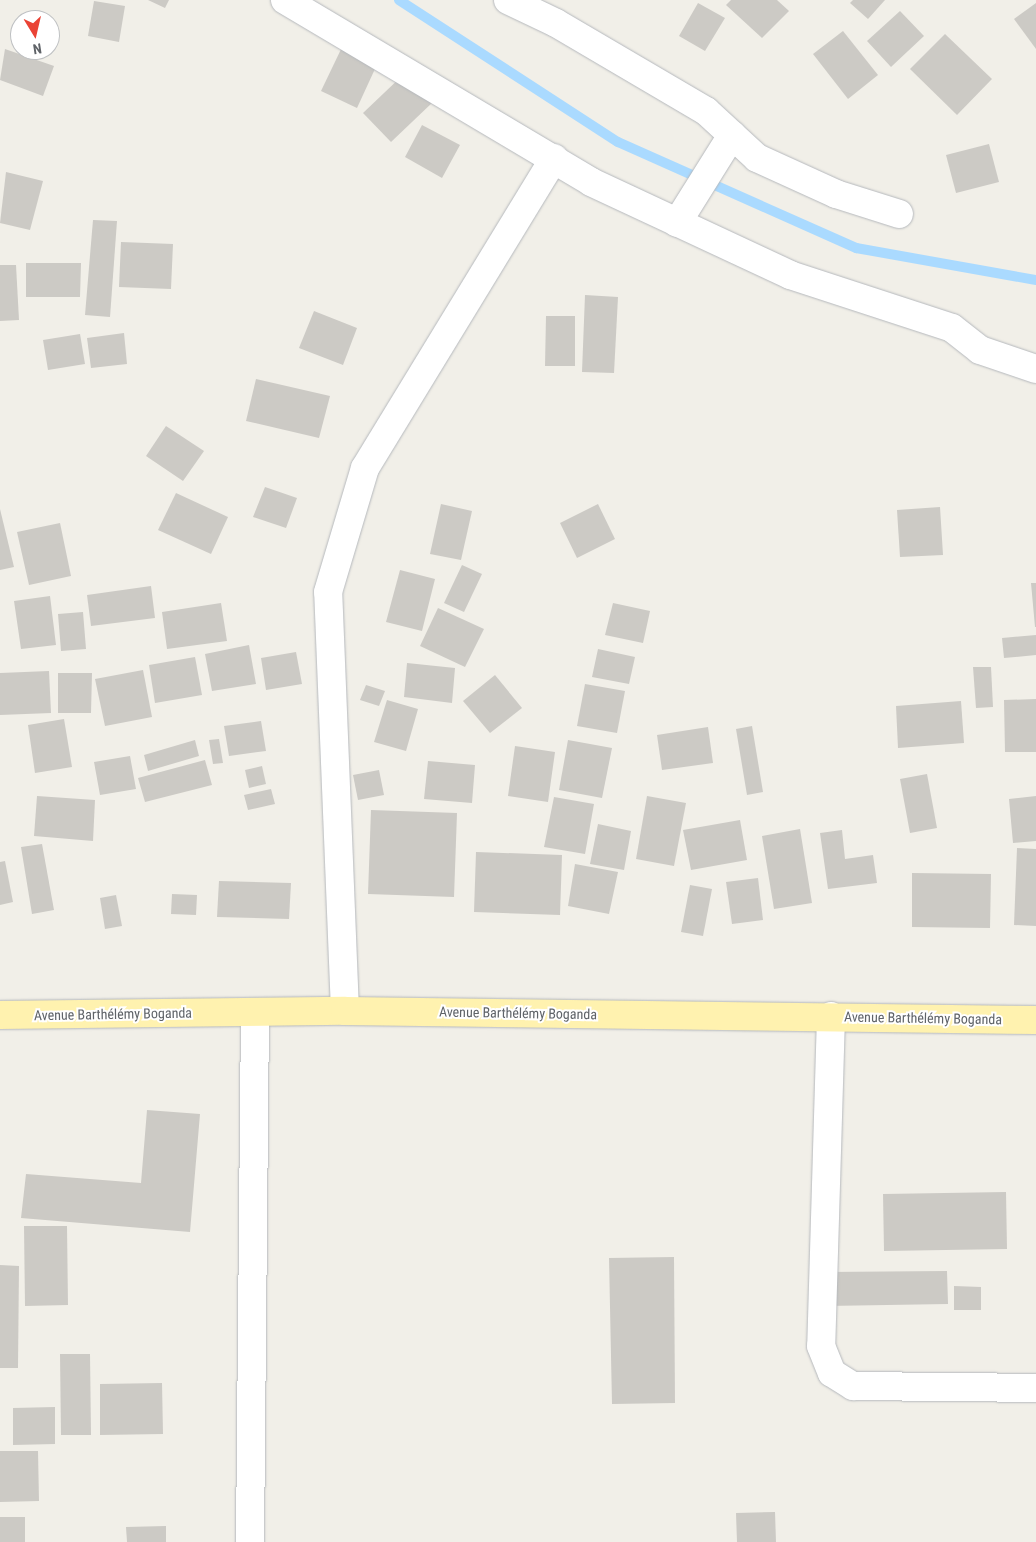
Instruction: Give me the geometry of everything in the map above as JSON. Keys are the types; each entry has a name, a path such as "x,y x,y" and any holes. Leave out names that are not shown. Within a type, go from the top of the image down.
{"main road":[{"name":"Avenue Barthélémy Boganda","path":"0,1015 345,1011 1036,1020"}],"street":[{"path":"285,0 554,158 591,182 790,275 952,328 980,350 1036,369"},
{"path":"508,0 556,23 706,111 757,158 836,194 898,214"},
{"path":"677,223 732,135"},
{"path":"345,1011 328,592 365,468 554,158"},
{"path":"250,1542 255,1012"},
{"path":"831,1016 821,1346 832,1374 853,1386 1036,1388"}],"building":[{"path":"148,0 169,0 165,8"},
{"path":"731,0 777,0 789,11 762,38 726,5"},
{"path":"853,0 885,0 868,19 850,3"},
{"path":"94,1 125,6 119,42 88,36"},
{"path":"698,3 725,18 705,51 679,36"},
{"path":"1036,3 1036,49 1014,19"},
{"path":"900,11 924,36 891,67 867,41"},
{"path":"843,31 878,75 848,99 813,54"},
{"path":"945,34 992,79 957,115 910,69"},
{"path":"344,43 380,58 357,108 321,91"},
{"path":"5,49 10,51 10,60 37,60 54,66 43,96 0,80"},
{"path":"405,73 433,102 391,142 363,113"},
{"path":"422,125 460,145 442,178 405,157"},
{"path":"989,144 999,182 956,193 946,155"},
{"path":"6,172 43,181 30,230 0,223"},
{"path":"93,220 117,221 110,317 85,315"},
{"path":"121,242 173,244 171,289 119,287"},
{"path":"26,263 81,263 80,297 26,297"},
{"path":"0,265 16,265 19,320 0,321"},
{"path":"585,295 618,297 614,373 582,372"},
{"path":"314,311 357,328 343,365 299,348"},
{"path":"546,316 575,316 575,366 545,366"},
{"path":"124,333 127,364 91,368 87,338"},
{"path":"80,334 85,364 48,370 43,340"},
{"path":"256,379 330,396 319,438 246,421"},
{"path":"166,426 204,451 183,481 146,456"},
{"path":"265,487 297,498 286,528 253,517"},
{"path":"176,493 228,517 211,554 158,530"},
{"path":"441,504 472,511 461,560 430,554"},
{"path":"598,504 615,539 577,558 560,523"},
{"path":"940,507 943,555 900,557 897,510"},
{"path":"0,509 14,567 0,570"},
{"path":"60,523 71,576 29,585 17,532"},
{"path":"462,565 482,574 464,612 444,603"},
{"path":"400,570 435,579 422,631 386,622"},
{"path":"1031,583 1036,583 1036,627 1035,627"},
{"path":"151,586 155,618 91,626 87,595"},
{"path":"50,596 56,645 21,649 14,601"},
{"path":"221,603 227,641 167,649 162,612"},
{"path":"613,603 650,611 643,643 605,635"},
{"path":"438,608 484,629 465,667 420,646"},
{"path":"83,612 86,649 61,651 58,614"},
{"path":"1036,635 1036,655 1004,658 1002,638"},
{"path":"249,645 256,684 212,691 205,654"},
{"path":"598,649 635,657 629,684 592,677"},
{"path":"296,652 302,684 266,690 261,658"},
{"path":"195,657 202,695 155,703 149,665"},
{"path":"407,663 455,668 452,703 404,697"},
{"path":"973,667 991,667 993,707 976,708"},
{"path":"143,670 152,717 105,726 95,679"},
{"path":"49,671 51,713 0,715 0,673"},
{"path":"58,673 92,673 91,713 58,713"},
{"path":"495,675 522,708 490,733 463,701"},
{"path":"585,684 625,691 617,733 577,726"},
{"path":"366,685 385,691 379,706 360,700"},
{"path":"1036,699 1036,752 1005,752 1004,700"},
{"path":"387,700 418,709 406,751 374,742"},
{"path":"961,701 964,743 898,748 896,706"},
{"path":"64,719 72,767 35,773 28,725"},
{"path":"261,721 266,751 229,756 224,726"},
{"path":"752,726 763,792 747,795 736,729"},
{"path":"708,727 713,763 662,770 657,735"},
{"path":"219,739 223,763 213,764 209,740"},
{"path":"195,740 199,756 148,771 144,755"},
{"path":"568,740 612,748 602,798 559,790"},
{"path":"515,746 555,752 548,802 508,796"},
{"path":"130,756 136,789 100,795 94,762"},
{"path":"205,760 212,785 145,802 138,778"},
{"path":"428,761 475,765 472,803 424,799"},
{"path":"262,766 266,784 249,788 245,770"},
{"path":"379,770 384,795 358,800 353,775"},
{"path":"927,774 937,828 910,833 900,779"},
{"path":"271,789 275,804 248,810 244,795"},
{"path":"37,796 95,800 93,841 34,836"},
{"path":"647,796 686,803 674,866 636,859"},
{"path":"1036,796 1036,841 1013,843 1009,799"},
{"path":"554,797 594,804 585,854 544,847"},
{"path":"371,810 457,813 454,897 368,894"},
{"path":"740,820 747,860 691,870 683,830"},
{"path":"598,824 631,831 624,870 590,864"},
{"path":"800,829 812,903 774,909 762,836"},
{"path":"842,830 845,859 873,855 877,883 828,889 820,833"},
{"path":"42,844 54,910 32,914 21,847"},
{"path":"1017,848 1036,849 1036,926 1014,925"},
{"path":"476,852 562,855 560,915 474,912"},
{"path":"5,861 13,902 0,905 0,862"},
{"path":"575,864 618,872 609,914 568,906"},
{"path":"912,873 991,874 990,928 912,927"},
{"path":"758,878 763,920 732,924 726,882"},
{"path":"219,881 291,883 289,919 217,917"},
{"path":"690,885 712,889 703,936 681,932"},
{"path":"172,894 197,895 196,915 171,914"},
{"path":"116,895 122,926 105,929 100,898"},
{"path":"147,1110 200,1114 190,1232 21,1218 26,1174 141,1183"},
{"path":"1006,1192 1007,1249 884,1251 883,1194"},
{"path":"24,1226 67,1226 68,1305 25,1306"},
{"path":"674,1257 675,1403 612,1404 609,1258"},
{"path":"0,1265 19,1266 18,1368 0,1368"},
{"path":"947,1271 948,1304 826,1306 826,1272"},
{"path":"954,1286 981,1287 981,1310 954,1310"},
{"path":"60,1354 90,1354 91,1435 61,1435"},
{"path":"162,1383 163,1434 100,1435 100,1384"},
{"path":"55,1407 55,1444 13,1445 13,1408"},
{"path":"0,1451 38,1451 39,1501 0,1502"},
{"path":"775,1512 776,1542 737,1542 736,1513"},
{"path":"0,1517 25,1517 25,1542 0,1542"},
{"path":"166,1526 166,1542 127,1542 126,1527"}],"waterway":[{"path":"399,0 618,142 856,248 1036,280"}]}
